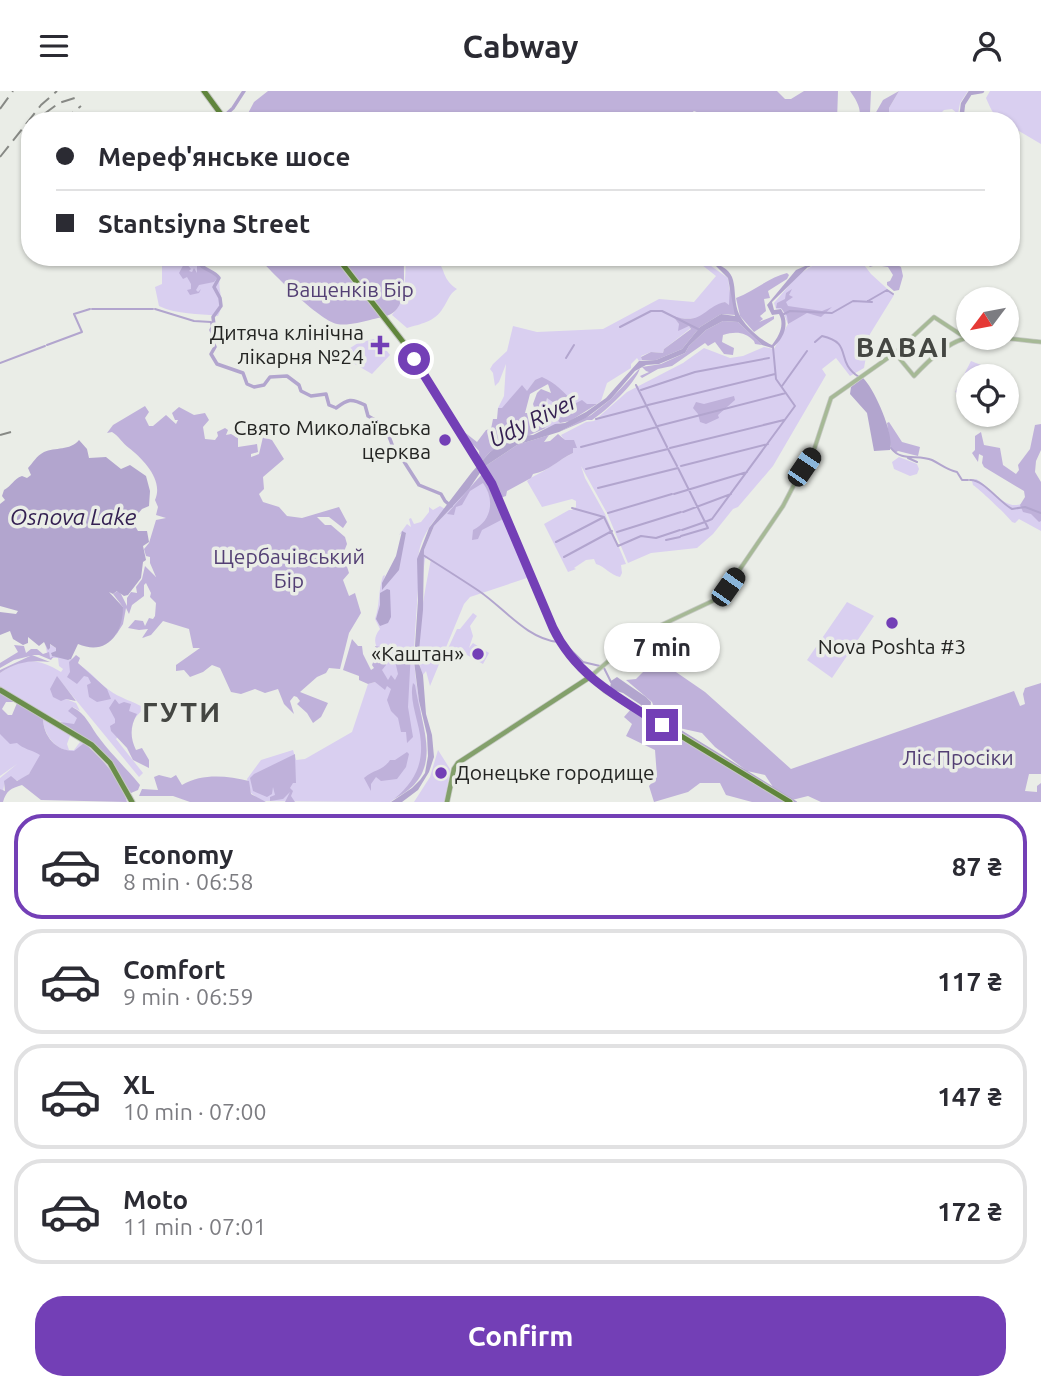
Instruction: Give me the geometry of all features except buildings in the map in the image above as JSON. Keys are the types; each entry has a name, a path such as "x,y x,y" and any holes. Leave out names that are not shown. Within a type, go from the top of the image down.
{"highway":[{"path":"204,91 220,112"},
{"path":"344,266 407,347 474,454 519,547 558,638 573,660 614,695 790,802"}],"main road":[{"path":"447,802 457,764 590,677"},
{"path":"0,689 92,744 110,763 131,800"}],"street":[{"path":"590,677 638,636 721,597 783,506 816,450 830,401 895,353 934,317 956,331"},
{"path":"1019,340 1041,342"},
{"path":"895,353 914,376 937,355 956,344"}],"shaded area":[{"path":"899,91 968,91 960,103 958,112 952,109 942,112 889,112"},
{"path":"990,91 1041,91 1041,144 1020,132 1020,112 994,112 986,98"},
{"path":"162,266 200,266 201,271 220,277 221,306 218,316 180,312 159,306 155,287 162,284"},
{"path":"406,266 441,266 450,283 457,289 436,316 427,322 407,328 392,315 400,303"},
{"path":"703,266 711,266 728,278 731,301 728,306 725,302 722,303 698,318 675,318 682,328 691,328 664,349 663,353 651,352 641,356 642,360 639,361 637,358 631,368 607,383 601,401 597,404 574,404 558,388 535,380 527,392 522,386 502,409 498,408 504,396 506,364 495,386 490,369 507,351 513,326 537,332 603,329 659,299 694,302 716,276"},
{"path":"812,266 865,266 894,295 870,334 864,368 850,376 836,358 822,369 826,375 773,466 713,534 697,548 651,553 628,563 607,513 581,466 626,564 621,565 620,577 596,564 594,559 586,560 568,572 544,524 572,510 576,507 576,501 572,499 542,507 527,481 573,453 561,435 586,422 594,421 627,392 683,363 704,348 730,358 764,347 774,349 788,324 782,309 776,309 774,303 798,275"},
{"path":"374,339 380,350 387,351 390,355 372,374 353,363 358,355 347,350 358,343"},
{"path":"547,397 560,407 563,415 558,421 560,423 546,428 543,422 531,422 545,414 539,410 535,413 533,404 535,409 543,405 548,407"},
{"path":"899,457 917,464 917,474 910,476 894,469 892,462"},
{"path":"483,473 490,482 530,577 470,597 464,604 430,686 426,671 423,675 419,651 421,619 431,559 425,559 423,574 424,550 434,526"},
{"path":"976,479 1005,502 1019,505 1026,502 1041,511 1041,531 1019,519 1015,523 1012,522 973,485 972,481"},
{"path":"440,506 445,509 424,536 418,560 414,654 423,755 418,772 407,788 390,802 262,801 251,793 247,779 261,760 293,750 296,760 305,759 352,732 368,684 375,682 381,655 375,642 380,629 375,619 383,576 385,575 382,588 406,534 403,532 399,535 407,524 411,527 409,519 411,518 414,524 421,522 429,512 429,507 433,510"},
{"path":"847,602 874,616 832,678 807,660"},
{"path":"473,613 477,616 470,626 473,636 469,648 473,643 489,653 483,664 467,655 462,660 445,655 457,629 460,629"},
{"path":"45,643 48,649 49,644 56,648 51,655 70,660 71,658 113,693 144,708 116,739 143,773 139,777 57,677 66,699 76,703 80,711 73,707 78,718 77,723 69,726 0,689 0,673 23,662 38,662 61,672 63,669 59,666 58,658 48,658"},
{"path":"43,718 71,733 67,744 69,750 74,750 80,742 84,743 76,751 69,751 57,746 45,731"},
{"path":"0,728 44,751 25,777 5,781 3,791 0,789 0,778 17,764 0,776"},
{"name":"Донецьке городище","path":"438,750 450,769 445,802 414,802 430,777"}],"green space":[{"path":"268,91 777,91 785,99 791,99 804,91 838,91 837,112 249,112 254,102"},
{"path":"850,91 871,91 870,112 860,112"},
{"path":"899,91 889,112 876,112 883,100"},
{"path":"183,266 188,266 191,269 189,271 192,272 194,268 197,273 197,266 204,266 219,276 214,282 199,285 196,290 198,292 201,289 199,293 190,295 187,290 191,289 191,284 187,277 183,279 179,273"},
{"name":"Ващенків Бір","path":"267,266 404,266 402,296 396,310 389,315 354,323 337,324 329,321"},
{"path":"882,266 901,267 903,276 899,290 894,291 887,285 893,275 888,267"},
{"path":"787,273 787,279 768,291 770,298 764,299 766,311 760,316 763,319 759,322 774,316 774,319 754,332 740,316 736,298"},
{"path":"730,283 736,315 721,314 700,327 682,349 656,360 642,360 641,357 651,352 663,353 664,349 691,329 689,326 678,331 679,324 673,316 691,319 718,304 725,302 729,305"},
{"path":"792,289 789,295 793,297 786,302 788,306 822,311 832,307 821,317 807,313 788,324 787,316 781,308 776,308 777,303 785,299 786,293"},
{"path":"723,321 738,322 762,345 755,344 744,334 723,335 722,342 734,348 733,355 724,354 715,342 708,346 705,343 672,366 658,369 642,378 640,376 649,372 642,367 661,364 685,353 706,330"},
{"path":"640,368 627,389 598,416 559,432 591,415 611,399"},
{"path":"542,377 560,388 574,404 582,400 587,404 597,404 570,421 560,423 560,407 547,398 548,408 543,405 535,409 533,404 541,389 551,393 548,384 530,394 525,413 532,413 533,410 535,413 538,410 545,414 531,422 543,422 546,428 490,452 480,463 479,451 463,431 477,442 486,430 491,429 493,419 497,419 498,408 502,408 522,385 527,391 535,380"},
{"path":"734,396 735,400 718,415 719,418 706,424 700,422 693,408 696,402 704,404"},
{"name":"Щербачівський Бір","path":"145,406 149,412 145,418 149,426 153,426 166,415 176,424 178,420 175,420 172,413 179,407 194,415 205,413 209,420 203,427 205,439 215,440 217,432 225,428 228,430 226,435 231,434 238,438 238,447 257,444 258,452 251,454 251,457 259,454 263,437 272,440 284,459 263,477 264,489 259,494 263,502 279,507 287,516 302,518 339,507 347,522 343,528 329,517 317,517 345,537 347,544 343,554 349,573 343,580 349,596 355,593 361,613 349,633 340,669 329,668 300,692 328,703 321,717 313,723 297,704 300,701 297,697 294,696 290,701 294,714 284,704 278,689 265,693 255,689 241,694 231,692 220,668 212,665 190,677 184,670 176,671 176,665 200,648 193,648 189,629 163,621 151,635 142,638 148,629 128,628 135,620 143,621 145,626 149,618 153,619 155,616 156,603 150,597 146,583 144,596 132,605 129,614 126,608 123,624 116,635 123,607 113,594 119,590 127,606 127,598 131,592 137,593 136,587 142,579 145,566 156,577 150,557 146,556 144,549 149,543 156,520 166,518 156,515 157,485 151,471 117,435 107,433 113,425"},
{"path":"889,422 902,442 920,447 918,456 898,451 895,453 891,449"},
{"path":"1041,424 1041,450 1035,472 1041,482 1039,522 1031,514 1023,512 1020,505 1025,497 1024,491 984,467 983,456 979,454 978,462 972,453 975,450 975,436 981,432 984,445 1000,448 1003,465 1016,474 1018,465 1030,449 1035,425"},
{"path":"558,434 565,440 574,440 577,448 573,448 573,453 533,474 500,498 484,467 517,445 549,435 544,442 550,441"},
{"path":"483,473 505,518 482,530 478,539 472,540 473,530 484,521 490,509 489,496 483,483 470,491 462,505 456,507 454,515 447,514"},
{"path":"352,639 358,646 362,646 371,670 374,668 372,665 377,652 375,646 385,649 386,665 382,670 388,680 391,675 395,680 398,674 391,643 411,651 408,707 413,737 407,743 406,732 401,732 398,718 391,711 387,700 391,689 387,686 385,690 375,682 368,684 359,680 359,676 343,670"},
{"path":"14,645 24,646 26,653 37,649 43,654 49,652 50,658 54,656 51,660 32,655 50,662 24,663 0,673 0,670 30,656 14,660 0,668 0,663 18,652"},
{"name":"Ліс Просіки","path":"643,650 655,658 646,668 654,660 672,666 673,670 705,692 791,769 1014,691 1020,706 1025,704 1025,688 1041,683 1041,774 1029,774 1025,791 1037,792 1037,786 1041,783 1041,802 821,802 808,796 792,800 773,787 765,775 747,771 715,747 702,733 670,726 657,715 652,702 626,680 636,679 644,671 634,658"},
{"path":"76,655 80,658 78,663 107,689 111,699 97,702 89,697 87,685 91,683 88,677 84,676 77,684 67,677 70,672 69,662"},
{"path":"57,676 76,701 61,701 53,697 50,689"},
{"path":"413,683 425,734 425,763 420,777 394,799 416,773 421,754 420,733 412,697"},
{"path":"0,691 15,699 14,702 6,702 2,709 8,715 12,715 17,703 43,718 45,731 56,745 74,751 84,743 91,749 116,777 127,802 41,800 22,785 15,787 3,802 0,802 0,789 5,791 4,781 11,776 17,781 29,774 40,755 17,743 10,744 0,734"},
{"path":"115,699 119,704 131,704 129,711 137,714 132,728 133,741 136,750 142,748 149,760 149,768 133,760 127,748 111,731 110,726 115,723 115,719 109,708"},
{"path":"72,707 85,717 140,785 138,790 131,793 101,752 83,736 60,722 74,724 77,718 68,711"},
{"path":"631,709 786,802 752,802 726,795 720,783 700,783 688,792 654,802 649,786 657,777 655,750 626,736 632,724 624,717"},
{"path":"407,752 409,754 406,767 397,779 381,781 376,777 371,784 371,791 364,778"},
{"path":"295,754 296,783 290,788 295,802 285,802 290,792 283,799 270,801 270,797 275,795 273,787 272,794 267,797 253,791 250,778 254,774"},
{"path":"159,775 171,778 176,775 182,785 215,777 249,781 251,794 266,802 190,802 173,796 139,796 142,789 158,790 154,777"}],"water":[{"path":"716,266 728,271 732,277 739,314 745,323 772,345 779,334 781,322 779,314 772,315 767,305 796,270 809,266 772,302 774,310 781,309 786,325 783,335 772,348 762,345 738,322 723,321 706,330 685,353 635,371 611,399 586,418 559,432 517,445 484,467 469,489 434,526 424,550 423,610 418,661 423,675 426,714 434,757 418,790 402,802 391,802 420,780 425,773 428,756 414,661 418,600 417,559 429,528 490,452 515,436 533,435 586,412 606,398 639,361 656,360 682,349 700,327 721,314 735,316 728,278"},
{"path":"863,378 873,391 882,412 891,443 890,450 874,451 867,413 850,394 851,387"},
{"name":"Osnova Lake","path":"79,440 87,449 89,458 106,457 121,469 130,465 146,476 150,491 149,506 142,509 132,521 138,531 147,531 149,542 143,546 146,560 143,562 141,578 128,595 124,596 117,591 113,594 109,592 123,607 116,634 105,645 88,647 78,644 68,660 52,656 51,653 56,651 56,648 50,644 48,650 44,642 39,646 28,637 28,643 23,645 13,639 10,631 0,635 0,612 16,614 18,611 0,606 0,504 5,500 2,496 4,490 19,477 27,478 31,475 28,468 39,455 71,446"},
{"path":"402,531 406,533 399,570 382,590 382,583 396,556"},
{"path":"390,590 391,617 388,623 380,626 376,619 380,593"},
{"path":"617,677 651,702 650,711 623,693 610,689 611,681"}],"waterway":[{"path":"229,112 244,91"},
{"name":"Udy River","path":"962,112 963,104 970,93 982,91"},
{"path":"202,266 219,278 214,287 221,306 213,317 214,325 211,330 215,339 211,354 217,364 243,373 247,384 254,387 264,385 270,377 287,376 299,385 301,391 311,396 326,394 329,405 334,407"},
{"path":"868,301 887,290 893,294"},
{"path":"784,314 790,311 832,313 853,301 872,302"},
{"path":"47,345 82,332 74,314 90,309"},
{"path":"92,309 153,309"},
{"path":"155,309 194,321 211,322 212,327"},
{"path":"620,327 651,311 662,311 698,329"},
{"path":"815,342 822,336 838,343 847,365 859,377"},
{"path":"566,358 574,345"},
{"path":"0,363 45,346"},
{"path":"681,536 708,528 705,522 712,519 795,406 776,379 773,347"},
{"path":"782,386 807,351"},
{"path":"641,390 695,372 769,358"},
{"path":"648,405 775,374"},
{"path":"636,385 667,447"},
{"path":"658,426 786,393"},
{"path":"336,408 350,400 365,405 368,416 381,424 388,434 397,459 403,460 419,485 441,494 451,506"},
{"path":"596,419 646,406"},
{"path":"670,448 784,420"},
{"path":"581,447 657,427"},
{"path":"681,466 768,444"},
{"path":"891,448 900,455 932,460 957,472 962,480 968,480"},
{"path":"668,449 677,466"},
{"path":"586,469 668,449"},
{"path":"908,458 917,462"},
{"path":"678,468 705,522 682,530"},
{"path":"598,488 678,468"},
{"path":"674,494 747,472"},
{"path":"970,480 986,487 1012,509 1025,507 1041,513"},
{"path":"608,513 672,494"},
{"path":"683,512 731,494"},
{"path":"572,508 604,517 618,546 641,536 656,538 680,530"},
{"path":"617,532 681,512"},
{"path":"556,542 604,517"},
{"path":"564,557 612,531"},
{"path":"666,540 680,537"},
{"path":"423,555 479,591 526,629 547,640 558,642"},
{"path":"568,647 583,662 600,666"},
{"path":"604,668 611,682"},
{"path":"650,709 655,715 796,802"}],"railway":[{"path":"0,109 13,91"},
{"path":"35,112 57,91"},
{"path":"47,112 59,103 78,97"},
{"path":"73,112 81,106"},
{"path":"0,157 21,130"},
{"path":"0,435 11,432"}],"place":[{"name":"Дитяча клінічна лікарня №24","path":"380,345"},
{"name":"Свято Миколаївська церква","path":"445,440"},
{"name":"Nova Poshta #3","path":"892,623"},
{"name":"«Каштан»","path":"478,654"},
{"name":"Донецьке городище","path":"441,773"}],"district":[{"name":"BABAI","path":"903,347"},
{"name":"ГУТИ","path":"182,712"}],"route":[{"path":"414,359 492,484 564,649 597,684 662,725"}]}
